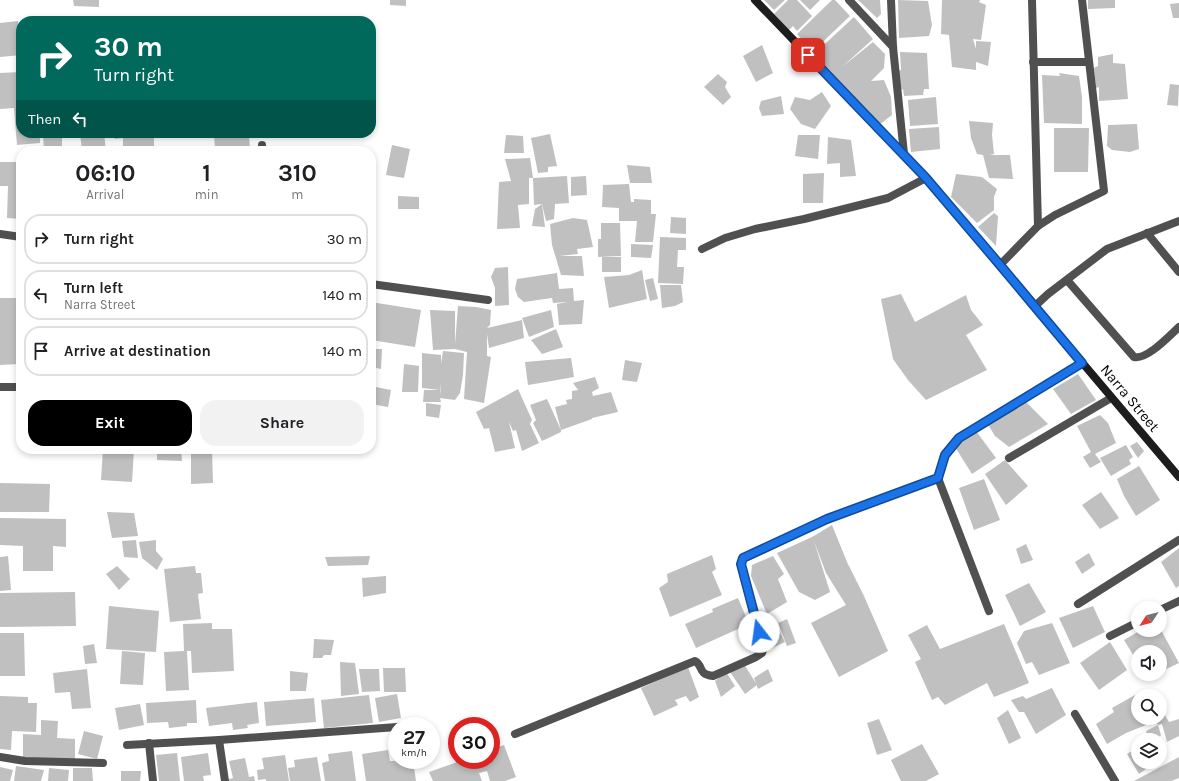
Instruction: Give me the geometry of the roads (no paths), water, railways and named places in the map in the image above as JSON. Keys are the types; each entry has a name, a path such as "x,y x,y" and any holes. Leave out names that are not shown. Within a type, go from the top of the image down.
{"street":[{"name":"Narra Street","path":"755,0 926,178 1179,477"},
{"path":"849,0 893,47"},
{"path":"891,0 893,47 904,154"},
{"path":"1032,0 1038,226"},
{"path":"1000,265 1038,226 1055,215 1104,191 1082,0"},
{"path":"1033,62 1089,62"},
{"path":"702,249 725,238 755,229 804,219 888,198 926,178"},
{"path":"1035,306 1048,294 1107,249 1179,221"},
{"path":"1147,233 1179,272"},
{"path":"0,234 16,236"},
{"path":"1067,280 1134,357 1139,358 1146,355 1179,328"},
{"path":"376,285 488,300"},
{"path":"988,611 938,478 945,455 959,438 1082,363"},
{"path":"0,387 16,387"},
{"path":"1009,458 1111,398"},
{"path":"515,734 695,661 706,675 713,676 756,657 762,653 764,648 741,564 743,558 827,519 938,478"},
{"path":"1078,604 1179,540"},
{"path":"1167,607 1179,601"},
{"path":"1110,636 1131,626"},
{"path":"1075,714 1115,781"},
{"path":"127,745 388,728"},
{"path":"219,740 225,781"},
{"path":"150,743 153,781"},
{"path":"0,757 25,761 103,763"}]}
